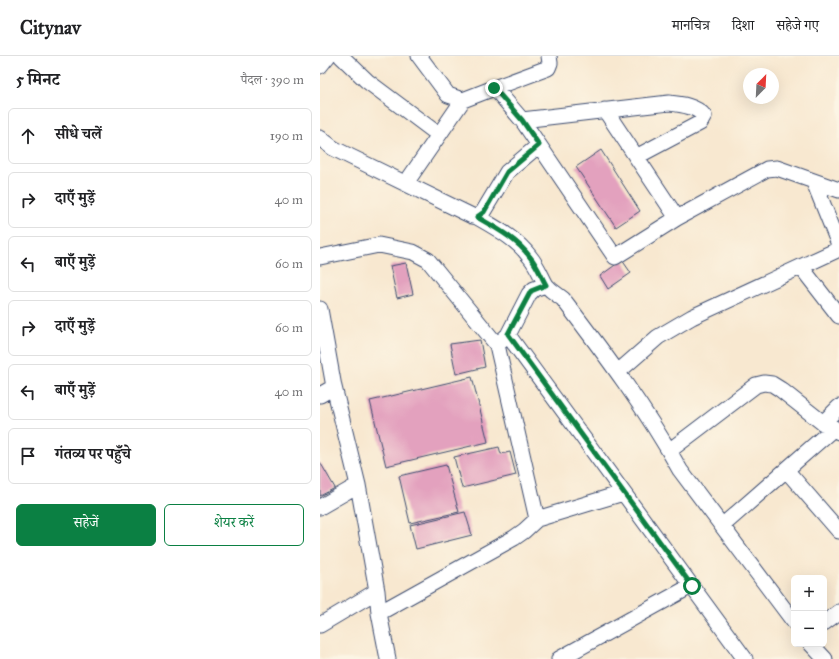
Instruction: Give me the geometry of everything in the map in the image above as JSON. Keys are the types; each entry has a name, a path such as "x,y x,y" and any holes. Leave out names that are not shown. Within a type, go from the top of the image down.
{"street":[{"path":"320,66 328,56"},
{"path":"341,56 367,81 438,135"},
{"path":"419,56 448,95 463,100"},
{"path":"406,183 463,100 548,68 550,63 549,56"},
{"path":"494,88 522,120 615,257 677,218 771,168 777,168 839,190"},
{"path":"522,120 670,102 690,106 701,112 704,116 700,123 636,157"},
{"path":"605,110 677,218"},
{"path":"320,138 333,148 472,216 477,217 506,235 520,246 533,262 546,285 563,299 618,372 680,470 791,618"},
{"path":"477,217 484,212 507,172 539,145"},
{"path":"618,372 658,337 678,324 832,254 838,249 839,245 814,182"},
{"path":"320,256 379,245 409,251 428,260 497,345 537,519"},
{"path":"801,268 839,316"},
{"path":"497,345 508,334 531,291 546,285"},
{"path":"320,309 334,387 358,485 388,659"},
{"path":"508,334 745,659"},
{"path":"669,451 756,386 764,383 772,384 780,389 832,428"},
{"path":"320,395 334,387"},
{"path":"722,526 832,428 839,407"},
{"path":"786,470 839,531"},
{"path":"320,507 358,485"},
{"path":"379,613 514,538 537,519 623,493"},
{"path":"559,659 692,586"},
{"path":"320,625 377,592"},
{"path":"827,620 839,612"},
{"path":"815,647 825,659"}],"building":[{"path":"601,150 640,211 616,227 576,167"},
{"path":"622,260 631,273 608,289 600,276"},
{"path":"406,263 413,294 397,298 390,266"},
{"path":"480,340 485,367 456,374 450,344"},
{"path":"472,377 488,442 386,466 370,401"},
{"path":"499,447 501,454 510,452 516,475 462,488 454,457"},
{"path":"320,462 335,488 320,496"},
{"path":"446,465 459,512 410,523 399,476"},
{"path":"465,512 472,535 416,549 410,525"}],"route":[{"path":"494,88 522,120 539,145 507,172 484,212 477,217 506,235 520,246 530,256 546,285 531,291 508,334 692,586"}]}
